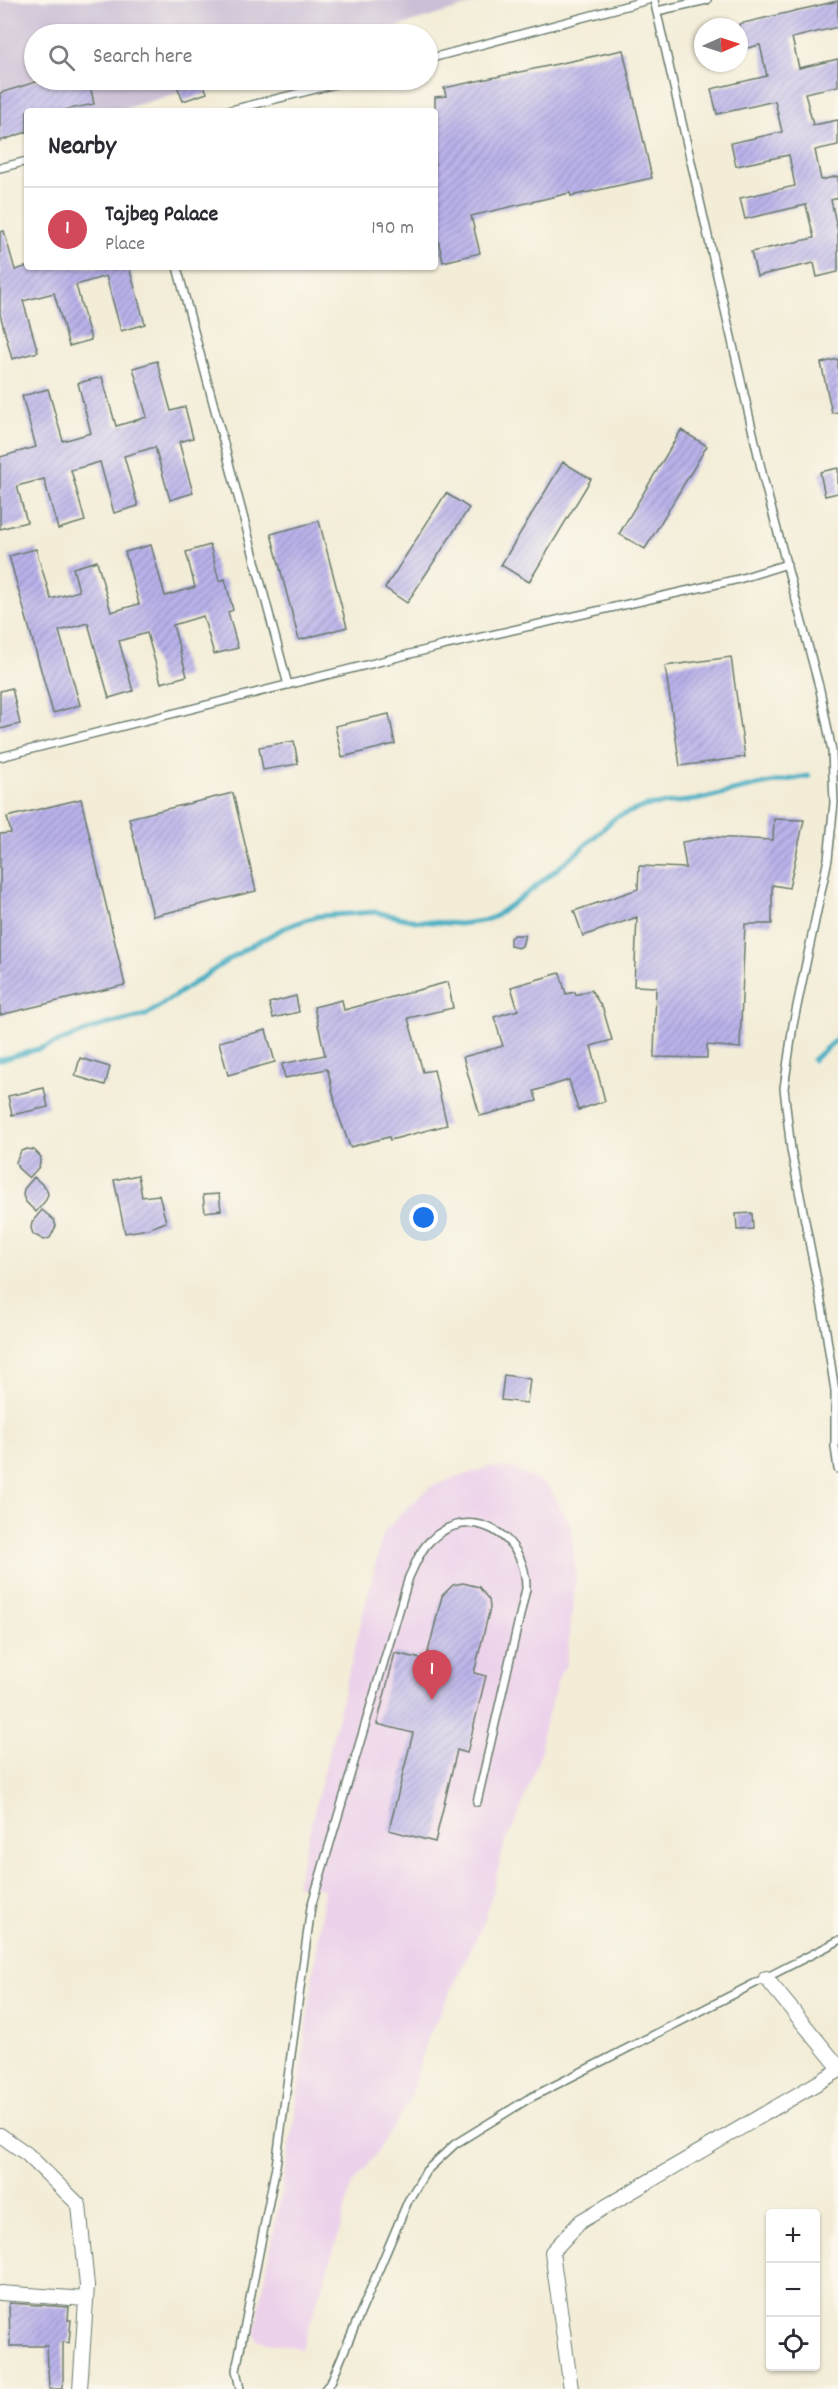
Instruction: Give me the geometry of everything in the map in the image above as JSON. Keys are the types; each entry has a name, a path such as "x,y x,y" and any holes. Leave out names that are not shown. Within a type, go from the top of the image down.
{"street":[{"path":"571,2389 552,2252 581,2221 838,2069 766,1978"},
{"path":"0,2135 27,2154 79,2205 87,2286 80,2389"},
{"path":"0,2293 86,2299"}],"lane":[{"path":"438,56 648,0"},
{"path":"654,0 764,482 835,751 834,803 828,859 793,1024 784,1088 791,1150 836,1391 835,1447 838,1469"},
{"path":"657,11 707,0"},
{"path":"239,108 312,90"},
{"path":"0,168 24,162"},
{"path":"178,270 288,685"},
{"path":"0,757 442,646 739,579 787,564"},
{"path":"240,2389 236,2370 276,2166 314,1897 409,1577 421,1551 429,1541 451,1527 464,1525 489,1527 510,1541 521,1557 526,1576 526,1588 477,1802"},
{"path":"325,2389 331,2382 408,2201 426,2171 455,2144 528,2099 838,1941"}],"shaded area":[{"path":"0,0 487,0 407,24 24,24 24,90 190,90 126,108 24,108 24,114 0,138"},
{"path":"488,1467 513,1468 549,1487 571,1526 576,1576 566,1666 560,1673 542,1735 541,1753 516,1822 505,1842 485,1920 426,2042 409,2102 367,2167 352,2184 302,2349 257,2340 255,2332 293,2129 324,1889 296,1885 383,1534 398,1516 432,1486"}],"building":[{"path":"838,1 838,27 792,38 799,68 838,59 838,86 805,93 813,125 838,120 838,145 815,150 821,180 838,176 838,198 831,200 838,232 838,272 817,277 814,263 757,276 751,252 814,238 806,205 745,219 740,198 795,186 789,155 736,166 731,143 782,132 775,101 717,114 711,89 767,76 760,45 748,48 748,22"},
{"path":"623,50 652,178 571,196 570,193 471,216 480,253 443,262 438,240 438,108 435,108 435,97 446,96 444,88"},
{"path":"24,86 24,90 91,90 94,104 75,108 24,108 24,133 0,141 0,93"},
{"path":"179,90 206,90 207,93 183,101"},
{"path":"4,231 15,270 24,267 24,270 130,270 145,324 121,331 106,276 76,285 91,340 69,346 54,293 23,301 38,352 12,359 0,314 0,232"},
{"path":"838,359 838,412 832,413 821,363"},
{"path":"157,361 171,411 185,407 193,438 179,442 193,493 170,500 155,447 124,456 138,506 114,513 100,462 71,470 85,521 58,529 44,479 17,486 27,522 0,529 0,457 36,447 22,396 48,389 63,441 91,433 78,383 102,377 116,426 147,417 133,368"},
{"path":"681,430 707,446 645,549 619,534"},
{"path":"563,462 591,479 529,582 501,565"},
{"path":"838,468 838,493 825,496 820,472"},
{"path":"446,493 469,508 407,603 385,588"},
{"path":"319,521 347,627 299,640 271,534"},
{"path":"151,545 165,596 195,587 186,552 210,545 219,581 225,579 233,610 228,612 238,648 214,654 203,616 173,625 187,676 161,683 147,633 119,641 133,691 109,698 88,623 59,631 80,705 53,713 9,556 36,549 51,599 79,591 73,568 97,561 111,612 139,604 125,552"},
{"path":"731,657 745,757 680,766 665,666"},
{"path":"12,688 20,724 0,729 0,691"},
{"path":"389,714 395,744 342,757 335,726"},
{"path":"294,741 298,764 263,770 259,747"},
{"path":"233,793 256,891 153,916 129,818"},
{"path":"81,799 125,985 0,1015 0,834 11,833 7,817"},
{"path":"774,819 804,820 789,888 772,885 772,924 745,924 740,1048 707,1045 707,1058 654,1057 656,987 634,986 637,917 583,936 574,911 638,889 639,866 686,868 682,842 710,837 773,840"},
{"path":"514,935 525,935 522,946 518,948 510,946 510,938"},
{"path":"560,973 566,994 575,992 576,995 591,990 603,1009 612,1040 591,1046 605,1101 578,1110 569,1080 534,1091 537,1101 480,1116 463,1057 503,1046 494,1017 518,1010 511,987"},
{"path":"448,982 453,1008 408,1018 423,1072 434,1070 447,1125 390,1140 389,1137 350,1147 337,1111 328,1071 326,1069 285,1078 282,1064 325,1055 314,1007 342,1000 344,1010"},
{"path":"296,996 299,1012 273,1018 269,1003"},
{"path":"266,1030 275,1062 228,1075 219,1042"},
{"path":"80,1058 110,1067 105,1085 75,1076"},
{"path":"44,1088 48,1107 12,1115 8,1096"},
{"path":"34,1150 41,1157 39,1167 29,1178 18,1168 16,1162 21,1151"},
{"path":"138,1175 142,1197 159,1195 166,1222 148,1229 125,1233 114,1180"},
{"path":"34,1177 46,1188 48,1194 36,1212 25,1201 23,1195 24,1189"},
{"path":"219,1194 221,1210 205,1212 203,1195"},
{"path":"42,1210 54,1220 56,1226 50,1238 44,1240 33,1234 31,1228 32,1222"},
{"path":"752,1213 753,1229 737,1230 736,1214"},
{"path":"504,1375 530,1379 527,1403 501,1400"},
{"path":"463,1583 479,1587 489,1600 490,1608 474,1673 486,1676 467,1753 457,1750 435,1842 389,1830 413,1733 377,1724 395,1653 426,1660 442,1596 453,1585"},
{"path":"9,2303 69,2307 68,2320 71,2320 69,2343 63,2342 63,2389 49,2389 47,2346 10,2346"}],"waterway":[{"path":"0,1060 45,1047 100,1026 146,1015 242,951 282,929 305,920 319,916 375,912 416,921 460,924 482,921 494,917 530,891 616,817 646,806 696,800 809,776"},
{"path":"813,1060 838,1038"}],"place":[{"name":"Tajbeg Palace","path":"432,1700"}]}
